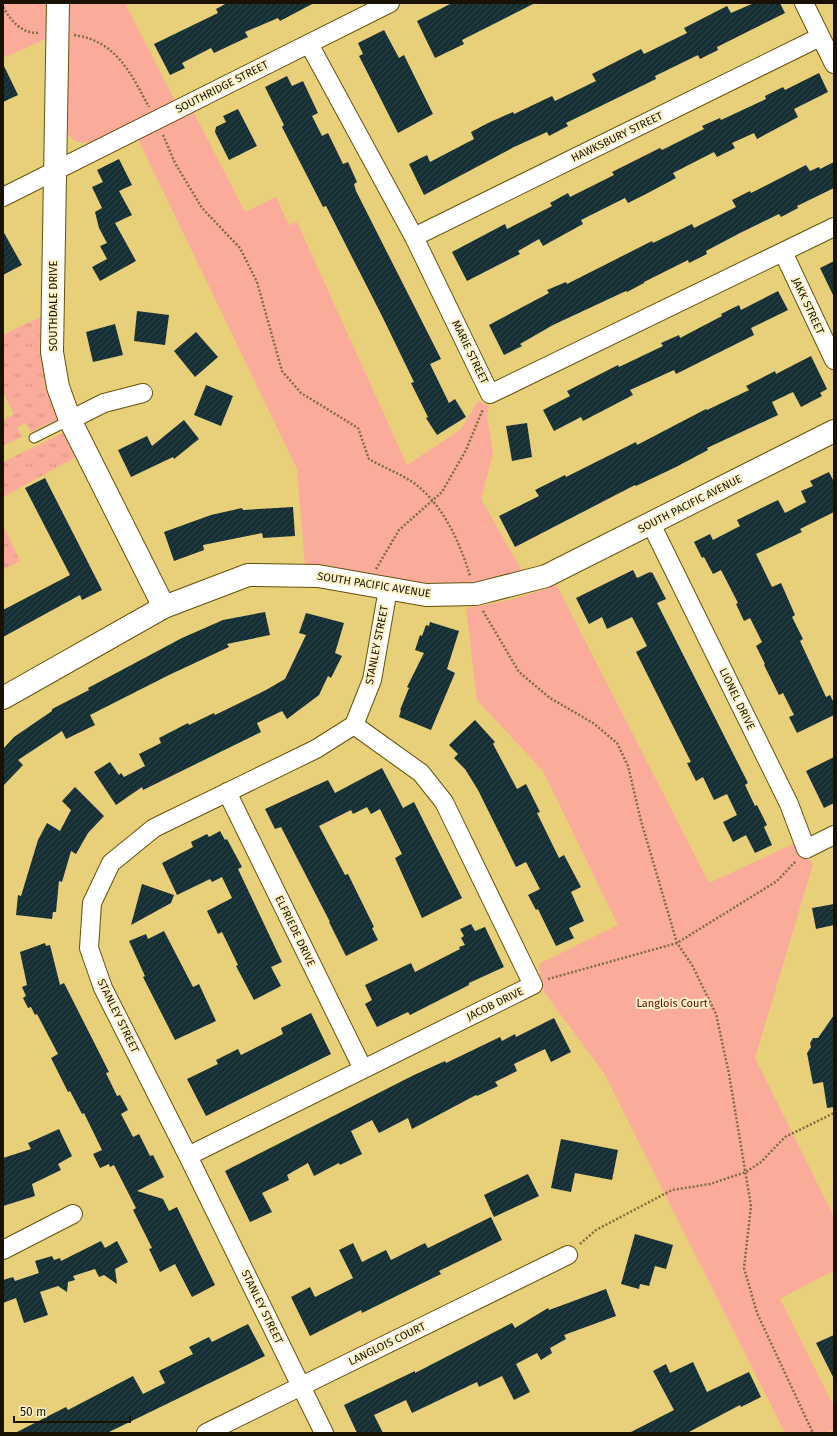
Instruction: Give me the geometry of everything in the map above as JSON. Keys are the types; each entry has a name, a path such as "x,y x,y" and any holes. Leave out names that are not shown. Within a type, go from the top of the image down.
{"street":[{"name":"SOUTHDALE DRIVE","path":"58,3 52,352 58,387 70,420 164,608"},
{"name":"SOUTHRIDGE STREET","path":"3,196 54,172 390,3"},
{"path":"804,3 834,64"},
{"name":"HAWKSBURY STREET","path":"414,237 820,37"},
{"name":"MARIE STREET","path":"309,44 414,237 490,394 783,252"},
{"path":"783,252 834,227"},
{"name":"JAKK STREET","path":"783,252 834,360"},
{"path":"70,420 104,403 143,393"},
{"name":"SOUTH PACIFIC AVENUE","path":"3,698 164,608 248,575 318,576 426,595 476,594 546,576 834,431"},
{"name":"LIONEL DRIVE","path":"651,524 789,804 806,848 834,835"},
{"name":"STANLEY STREET","path":"324,1433 188,1156 103,988 89,948 92,903 111,863 154,828 316,749 354,725 372,680 388,589"},
{"name":"JACOB DRIVE","path":"188,1156 533,985 444,802 421,773 354,725"},
{"name":"ELFRIEDE DRIVE","path":"227,792 363,1069"},
{"path":"3,1250 73,1214"},
{"name":"LANGLOIS COURT","path":"206,1433 568,1255"}],"lane":[{"path":"34,438 70,420"}],"path":[{"path":"3,7 13,23 31,33 42,33"},
{"path":"71,35 81,36 107,47 128,69 151,112"},
{"path":"159,128 176,163 202,208 240,248 257,282 282,371 301,393 358,428 369,459 417,486 431,501 444,516 464,556 470,578"},
{"path":"376,569 399,530 442,492 466,450 485,404"},
{"path":"480,606 495,635 519,672 550,698 593,723 617,743 628,766 641,821 677,943 692,965 716,1014 729,1074 751,1206 744,1268 757,1312 813,1433"},
{"path":"541,981 677,943 777,881 798,860"},
{"path":"588,1238 596,1230 672,1190 710,1184 746,1172 761,1162 785,1137 834,1113"}],"green space":[{"path":"3,3 48,3 48,38 3,58"},
{"path":"66,3 125,3 175,101 93,141 81,143 73,140 70,137 64,123"},
{"path":"193,111 245,212 276,197 289,225 297,222 407,465 461,429 478,401 489,406 487,417 493,453 481,499 523,573 486,583 441,586 412,583 305,564 297,469 138,139"},
{"path":"42,316 59,416 55,421 31,432 26,423 17,427 22,437 4,445 3,420 14,414 3,393 3,335"},
{"path":"67,433 78,456 3,497 3,462 61,434"},
{"path":"3,525 20,561 3,570"},
{"name":"Langlois Court","path":"556,584 709,883 793,844 813,864 755,1058 834,1217 834,1270 780,1299 834,1407 834,1429 825,1433 785,1433 604,1073 542,989 539,964 618,925 543,771 477,700 466,608 512,599 534,593"}],"building":[{"path":"227,3 314,3 280,21 278,18 245,32 248,37 214,53 211,48 182,63 185,68 170,75 154,44 218,13 216,9"},
{"path":"452,3 535,3 462,40 464,44 435,58 417,21"},
{"path":"754,3 780,3 785,13 717,47 718,50 700,59 698,55 655,76 656,79 566,123 568,126 549,136 547,132 514,147 424,195 409,164 427,155 430,162 474,139 471,132 488,123 513,112 514,114 552,96 555,101 596,81 592,74 641,49 644,54 687,33 684,28 727,6 731,13"},
{"path":"384,30 399,58 404,55 433,114 398,133 359,56 363,54 358,43"},
{"path":"3,64 18,95 3,102"},
{"path":"819,73 828,92 794,109 798,117 757,139 754,133 732,143 735,148 717,157 714,152 673,173 676,178 646,194 628,203 625,198 581,220 583,224 543,246 539,239 518,251 520,254 467,281 452,252 505,224 507,229 552,206 550,203 568,193 570,197 614,175 612,172 660,148 662,150 704,129 702,126 720,118 721,120 766,99 765,96 783,87 785,90"},
{"path":"287,76 292,86 303,81 318,113 312,116 322,136 328,133 343,164 348,162 357,182 354,184 356,191 441,359 430,364 449,403 455,399 466,417 437,435 426,418 428,417 411,383 414,382 382,316 326,206 323,207 282,127 284,125 265,87"},
{"path":"238,109 257,146 229,160 215,132 216,127 226,122 223,116"},
{"path":"119,159 132,185 119,191 132,215 115,223 136,261 100,281 92,267 107,259 100,246 107,243 99,228 95,212 102,208 92,187 103,182 97,170"},
{"path":"834,162 834,188 797,206 798,208 781,217 779,214 740,233 706,251 707,254 689,263 688,260 627,292 626,291 553,325 520,344 522,346 504,355 489,325 549,293 547,290 566,282 567,284 652,241 653,243 692,224 694,228 736,207 732,200 750,191 751,193 806,165 810,171 819,167 820,169"},
{"path":"3,231 22,265 3,275"},
{"path":"834,261 834,297 820,268"},
{"path":"778,291 788,310 751,328 754,335 676,374 674,370 630,390 633,395 583,421 581,417 554,431 543,410 570,396 567,391 618,365 619,367 663,346 661,343 679,335 680,338 722,316 721,314 739,305 741,310"},
{"path":"137,311 169,315 165,345 134,341"},
{"path":"115,324 123,355 93,362 86,332"},
{"path":"196,332 218,357 195,377 174,351"},
{"path":"811,356 827,389 820,393 822,396 801,407 793,392 772,402 778,415 707,448 708,450 676,467 636,486 635,485 515,547 499,516 539,496 535,490 565,475 566,477 636,442 637,445 706,409 707,410 749,390 746,386 775,371 776,374"},
{"path":"206,385 233,396 221,426 194,415"},
{"path":"184,420 199,439 174,459 173,457 131,477 118,450 147,436 152,446"},
{"path":"527,423 532,457 512,461 506,426"},
{"path":"829,472 834,482 834,512 800,529 802,532 756,554 772,587 781,583 795,615 792,617 803,639 800,641 826,697 830,695 834,703 834,715 797,733 789,717 794,715 783,693 779,695 756,646 762,642 750,618 744,621 736,604 738,603 721,570 713,574 704,557 702,558 694,542 710,534 713,540 740,526 737,520 778,500 785,513 806,502 801,491 813,486 810,481"},
{"path":"45,478 102,590 82,600 80,595 3,637 3,610 70,575 25,488"},
{"path":"293,507 295,536 263,538 262,533 203,545 204,550 174,561 164,532 211,515 242,508 243,510"},
{"path":"633,570 637,578 652,572 666,599 657,603 748,783 745,785 755,806 757,805 767,825 764,827 772,845 755,853 746,835 733,842 723,822 737,815 727,794 714,800 703,777 696,781 687,763 691,762 636,652 647,646 632,617 607,629 602,617 589,624 576,598"},
{"path":"265,612 270,635 227,644 229,647 169,675 90,715 95,725 66,739 62,731 18,760 23,765 3,786 3,749 14,737 52,711 52,709 182,638 223,620"},
{"path":"306,613 344,623 335,653 342,656 331,678 328,676 319,695 287,719 282,711 257,723 261,732 143,790 142,787 116,805 94,772 110,762 119,775 121,773 124,777 145,766 139,754 161,743 159,738 188,723 189,725 214,713 215,715 285,679 306,635 299,633"},
{"path":"430,622 459,631 447,669 455,673 431,730 399,717 400,710 409,688 407,687 424,653 415,650 420,635 422,636 426,625 429,626"},
{"path":"475,720 495,742 493,744 517,789 526,784 540,812 537,813 559,858 564,855 581,887 571,892 584,921 569,928 574,938 556,946 538,909 536,910 528,895 540,889 526,862 516,867 478,790 465,769 454,758 458,754 449,745"},
{"path":"834,757 834,803 824,808 806,771"},
{"path":"382,768 403,808 414,802 462,898 422,918 395,858 402,854 380,809 371,814 367,807 353,814 351,810 319,826 345,875 348,874 374,927 372,928 378,940 346,956 281,827 275,829 265,809 328,780 335,793"},
{"path":"75,787 104,816 88,833 76,854 71,851 62,882 59,881 56,912 53,912 52,919 16,915 18,895 21,896 38,840 47,823 60,831 71,810 62,801"},
{"path":"220,831 225,840 227,839 242,867 238,869 282,962 271,967 281,986 254,1000 236,966 238,965 222,932 218,934 207,911 232,898 222,877 212,882 210,879 177,895 162,863 193,847 191,842 207,834 209,837"},
{"path":"142,884 174,895 171,903 131,925"},
{"path":"834,904 834,925 816,929 812,908"},
{"path":"471,924 475,931 485,927 504,967 469,983 469,985 410,1015 408,1012 377,1027 365,1004 372,1000 365,985 411,963 415,972 460,949 459,947 465,945 461,938 464,936 460,929"},
{"path":"164,931 193,987 199,984 216,1021 175,1040 143,977 145,976 129,941 146,934 148,939"},
{"path":"45,943 46,946 50,945 60,985 64,983 109,1072 106,1073 117,1096 120,1095 128,1110 121,1114 133,1137 139,1134 150,1156 153,1155 164,1177 137,1191 163,1199 169,1211 177,1207 215,1285 192,1297 175,1264 160,1272 149,1249 152,1248 133,1210 136,1208 114,1165 110,1167 109,1164 100,1168 93,1154 102,1150 84,1113 82,1114 70,1091 68,1092 51,1058 58,1054 37,1014 35,1015 31,1007 28,1008 23,998 26,996 22,987 27,985 20,952"},
{"path":"311,1013 331,1054 206,1116 187,1079 218,1064 216,1060 238,1049 241,1055 283,1034 281,1028"},
{"path":"834,1015 834,1107 827,1108 823,1082 813,1084 807,1053 811,1047 810,1043 813,1038 818,1038"},
{"path":"554,1018 571,1052 551,1062 545,1049 514,1064 517,1071 495,1082 498,1086 477,1096 476,1095 412,1129 408,1118 379,1133 372,1120 351,1131 362,1154 340,1165 339,1163 314,1176 308,1163 287,1175 289,1180 262,1193 272,1212 250,1222 225,1171 414,1075 445,1061 446,1063 500,1037 502,1041 515,1034 516,1037"},
{"path":"59,1129 72,1156 58,1164 61,1170 32,1184 35,1196 3,1206 3,1158 31,1149 28,1143"},
{"path":"561,1139 618,1150 612,1180 575,1173 571,1192 551,1188"},
{"path":"528,1174 539,1196 494,1217 484,1195"},
{"path":"491,1217 502,1240 439,1271 441,1274 362,1313 361,1310 310,1336 291,1297 310,1287 315,1297 353,1278 339,1250 353,1243 362,1262 386,1250 391,1260 425,1243 428,1248"},
{"path":"635,1234 673,1245 666,1269 655,1266 649,1286 640,1284 639,1289 621,1284"},
{"path":"101,1241 105,1248 117,1241 128,1262 115,1269 117,1284 104,1275 99,1277 95,1269 73,1276 75,1280 68,1282 67,1292 58,1286 40,1292 48,1315 24,1323 16,1298 3,1303 3,1280 13,1277 15,1281 39,1273 35,1261 52,1256 54,1260 60,1258 61,1261"},
{"path":"606,1289 616,1316 564,1335 566,1339 550,1348 552,1353 541,1360 537,1353 516,1364 530,1392 514,1400 502,1376 479,1387 477,1382 412,1413 406,1400 374,1415 383,1433 357,1433 344,1405 415,1371 415,1373 512,1323 515,1328 548,1308 549,1310"},
{"path":"248,1324 265,1356 107,1433 15,1433 66,1407 68,1410 133,1376 143,1394 165,1383 159,1371 193,1354 189,1347 209,1337 212,1342"},
{"path":"834,1335 834,1379 816,1343"},
{"path":"693,1362 707,1392 749,1372 761,1397 741,1407 740,1405 687,1433 629,1433 674,1410 653,1371 666,1364 670,1373"}]}
